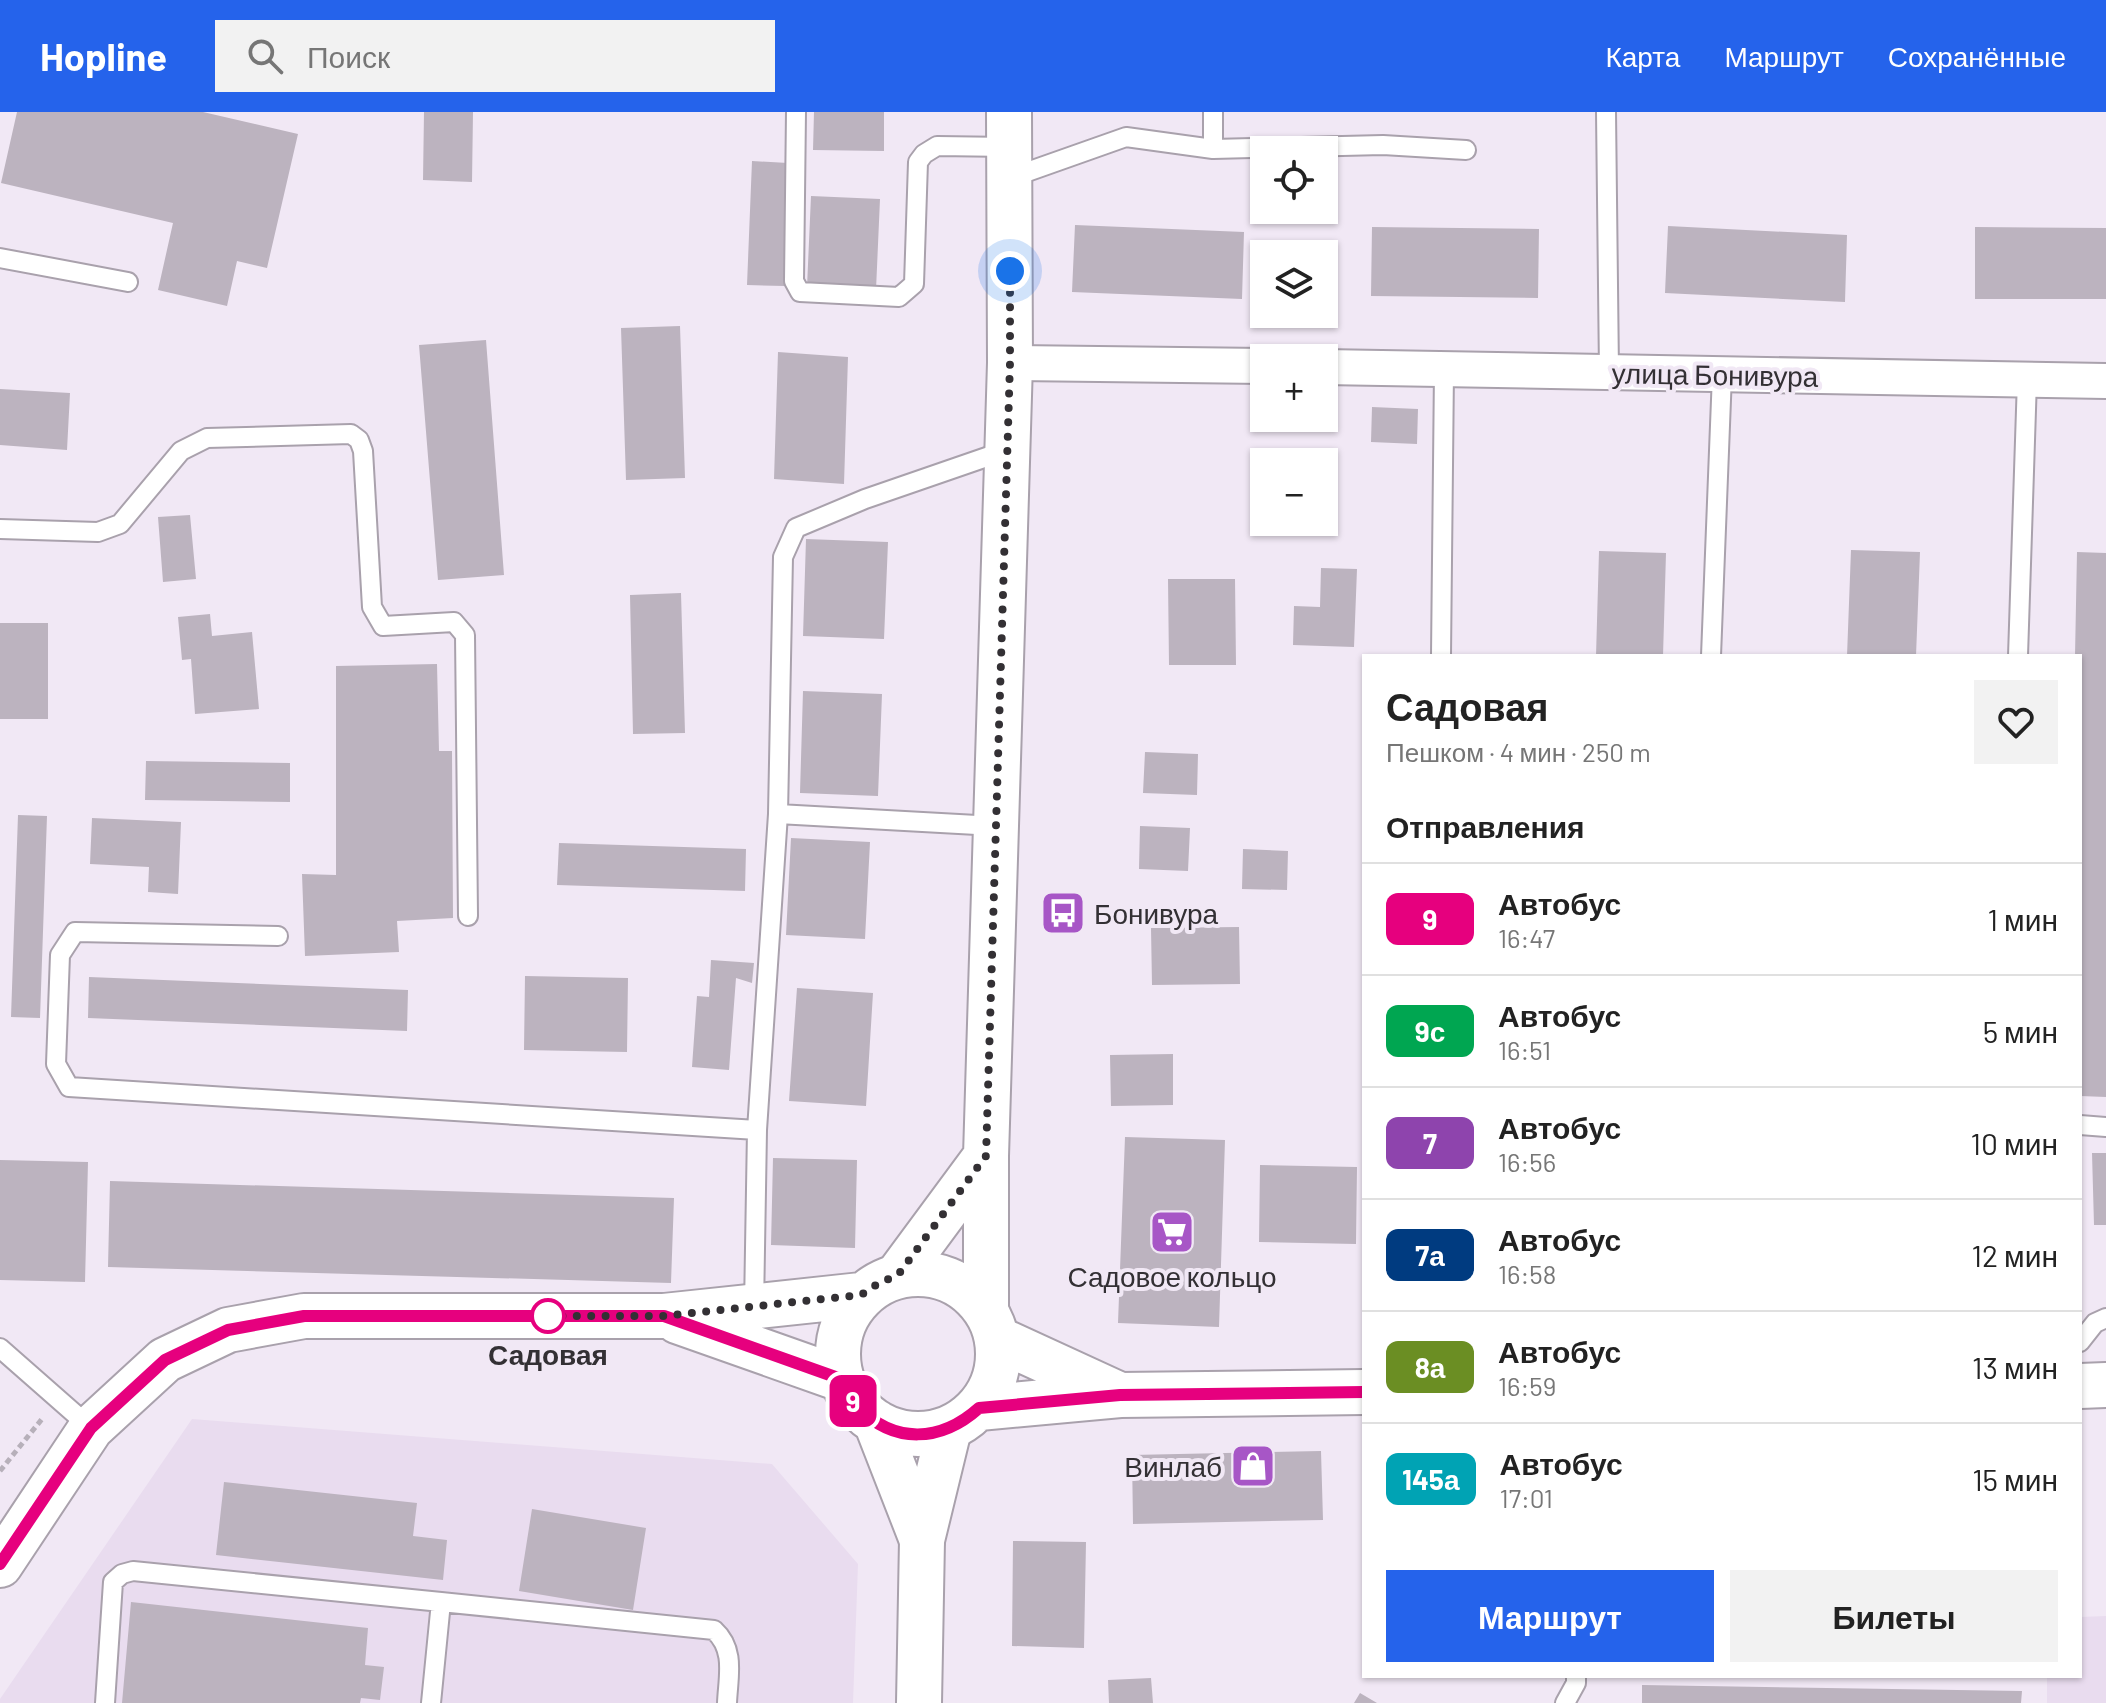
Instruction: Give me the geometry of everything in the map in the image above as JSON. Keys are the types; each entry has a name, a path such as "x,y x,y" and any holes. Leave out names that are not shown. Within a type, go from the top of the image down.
{"main road":[{"path":"919,1703 922,1540 964,1418 992,1387 997,1369 992,1324 986,1156 1010,363 1010,145"},
{"path":"986,1156 880,1285 848,1313 839,1334 837,1357 841,1379 855,1404 876,1422 899,1433 924,1435 964,1418 1120,1395 1362,1392"},
{"path":"0,1565 91,1428 165,1360 228,1330 304,1316 664,1316 754,1308 880,1285 923,1273 947,1278 969,1291 992,1324 1120,1395"},
{"path":"664,1316 841,1379"},
{"path":"2082,1386 2106,1385"},
{"path":"876,1422 922,1540"}],"street":[{"path":"1010,363 1250,366"},
{"name":"улица Бонивура","path":"1338,367 2106,381"}],"lane":[{"path":"796,112 794,281 800,292 899,297 908,291 914,284 918,162 937,146 1010,145 1126,137 1213,149 1383,145 1466,150"},
{"path":"1213,112 1213,149"},
{"path":"1606,112 1609,372"},
{"path":"0,258 128,282"},
{"path":"1441,654 1444,370"},
{"path":"1711,654 1722,374"},
{"path":"2018,654 2027,379"},
{"path":"0,529 98,532 120,524 181,451 207,438 351,434 359,440 363,451 372,607 383,626 454,622 465,635 468,916"},
{"path":"754,1308 757,1130 778,814 783,557 796,528 865,499 1007,450"},
{"path":"778,814 995,826"},
{"path":"278,936 75,932 60,955 56,1064 69,1087 757,1130"},
{"path":"2082,1125 2106,1127"},
{"path":"2082,1339 2095,1323 2106,1318"},
{"path":"0,1348 91,1428"},
{"path":"105,1703 113,1582 122,1574 133,1571 714,1630 725,1640 730,1657 727,1703"},
{"path":"431,1703 441,1602"},
{"path":"1565,1703 1576,1678"}],"path":[{"path":"0,1471 58,1399"}],"shaded area":[{"path":"192,1419 772,1464 858,1564 853,1703 0,1703"},
{"path":"2106,1616 2106,1703 2047,1703 2047,1678 2082,1678 2082,1617"}],"building":[{"path":"17,112 203,112 298,134 267,268 237,261 227,306 158,290 173,223 1,183"},
{"path":"424,112 473,112 472,182 423,180"},
{"path":"814,112 884,112 884,151 813,150"},
{"path":"752,161 788,163 785,286 747,285"},
{"path":"811,196 880,199 876,290 807,287"},
{"path":"1075,225 1244,232 1242,299 1072,292"},
{"path":"1668,226 1847,235 1845,302 1665,293"},
{"path":"1372,227 1539,229 1538,298 1371,296"},
{"path":"1975,227 2106,228 2106,299 1975,299"},
{"path":"680,326 685,478 626,480 621,328"},
{"path":"486,340 504,575 438,580 419,345"},
{"path":"778,352 848,357 844,484 774,479"},
{"path":"0,389 70,393 67,450 0,445"},
{"path":"1372,407 1418,409 1417,444 1371,442"},
{"path":"190,515 196,579 163,582 158,517"},
{"path":"806,539 888,542 884,639 803,636"},
{"path":"1851,550 1920,552 1916,654 1847,654"},
{"path":"1599,551 1666,553 1663,654 1596,654"},
{"path":"2077,552 2106,553 2106,1097 2082,1096 2082,654 2075,654"},
{"path":"1321,568 1357,569 1354,647 1293,645 1294,606 1320,607"},
{"path":"1168,579 1235,579 1236,665 1169,665"},
{"path":"681,593 685,733 633,734 630,595"},
{"path":"210,614 212,636 252,632 259,709 195,714 191,659 182,660 178,617"},
{"path":"0,623 48,623 48,719 0,719"},
{"path":"437,664 439,751 452,751 453,918 397,921 399,952 305,956 302,874 336,875 336,666"},
{"path":"803,691 882,694 878,796 800,793"},
{"path":"1145,752 1198,754 1197,795 1143,793"},
{"path":"146,761 290,763 290,802 145,800"},
{"path":"18,815 47,816 40,1018 11,1017"},
{"path":"92,818 181,822 178,894 148,892 149,867 90,864"},
{"path":"1140,826 1190,828 1188,871 1139,869"},
{"path":"791,838 870,842 865,939 786,935"},
{"path":"559,843 746,849 745,891 557,885"},
{"path":"1243,849 1288,851 1287,890 1242,889"},
{"path":"1239,927 1240,984 1152,985 1151,928"},
{"path":"711,960 754,963 752,983 736,978 729,1070 692,1067 697,996 709,997"},
{"path":"525,976 628,978 627,1052 524,1050"},
{"path":"89,977 408,990 407,1031 88,1018"},
{"path":"797,988 873,993 866,1106 789,1101"},
{"path":"1173,1054 1173,1105 1111,1106 1110,1055"},
{"name":"Садовое кольцо","path":"1125,1137 1225,1140 1219,1327 1118,1323"},
{"path":"2092,1153 2106,1153 2106,1225 2094,1225"},
{"path":"773,1158 857,1160 855,1248 771,1245"},
{"path":"0,1160 88,1162 85,1282 0,1280"},
{"path":"1260,1165 1357,1167 1356,1244 1259,1242"},
{"path":"110,1181 674,1198 671,1283 108,1267"},
{"path":"1321,1451 1323,1520 1133,1524 1132,1455"},
{"path":"224,1482 417,1503 413,1536 447,1540 443,1580 216,1555"},
{"path":"532,1509 646,1528 633,1610 519,1591"},
{"path":"1013,1541 1086,1542 1084,1648 1012,1646"},
{"path":"131,1602 368,1628 365,1665 384,1667 380,1700 361,1698 360,1703 122,1703"},
{"path":"1151,1678 1153,1703 1109,1703 1108,1680"},
{"path":"1642,1685 2022,1691 2021,1703 1642,1703"},
{"path":"1360,1693 1377,1703 1354,1703"}],"bus line":[{"name":"9","path":"0,1564 91,1428 165,1360 228,1330 304,1316 664,1316 841,1379 855,1404 876,1422 899,1433 924,1435 949,1429 979,1408 1120,1395 1362,1392"}],"place":[{"name":"Бонивура","path":"1063,913"},
{"name":"Садовое кольцо","path":"1172,1232"},
{"name":"Садовая","path":"548,1316"},
{"name":"Винлаб","path":"1253,1466"}],"route":[{"path":"548,1316 664,1316 861,1295 898,1275 986,1156 1010,363 1010,271"}]}
